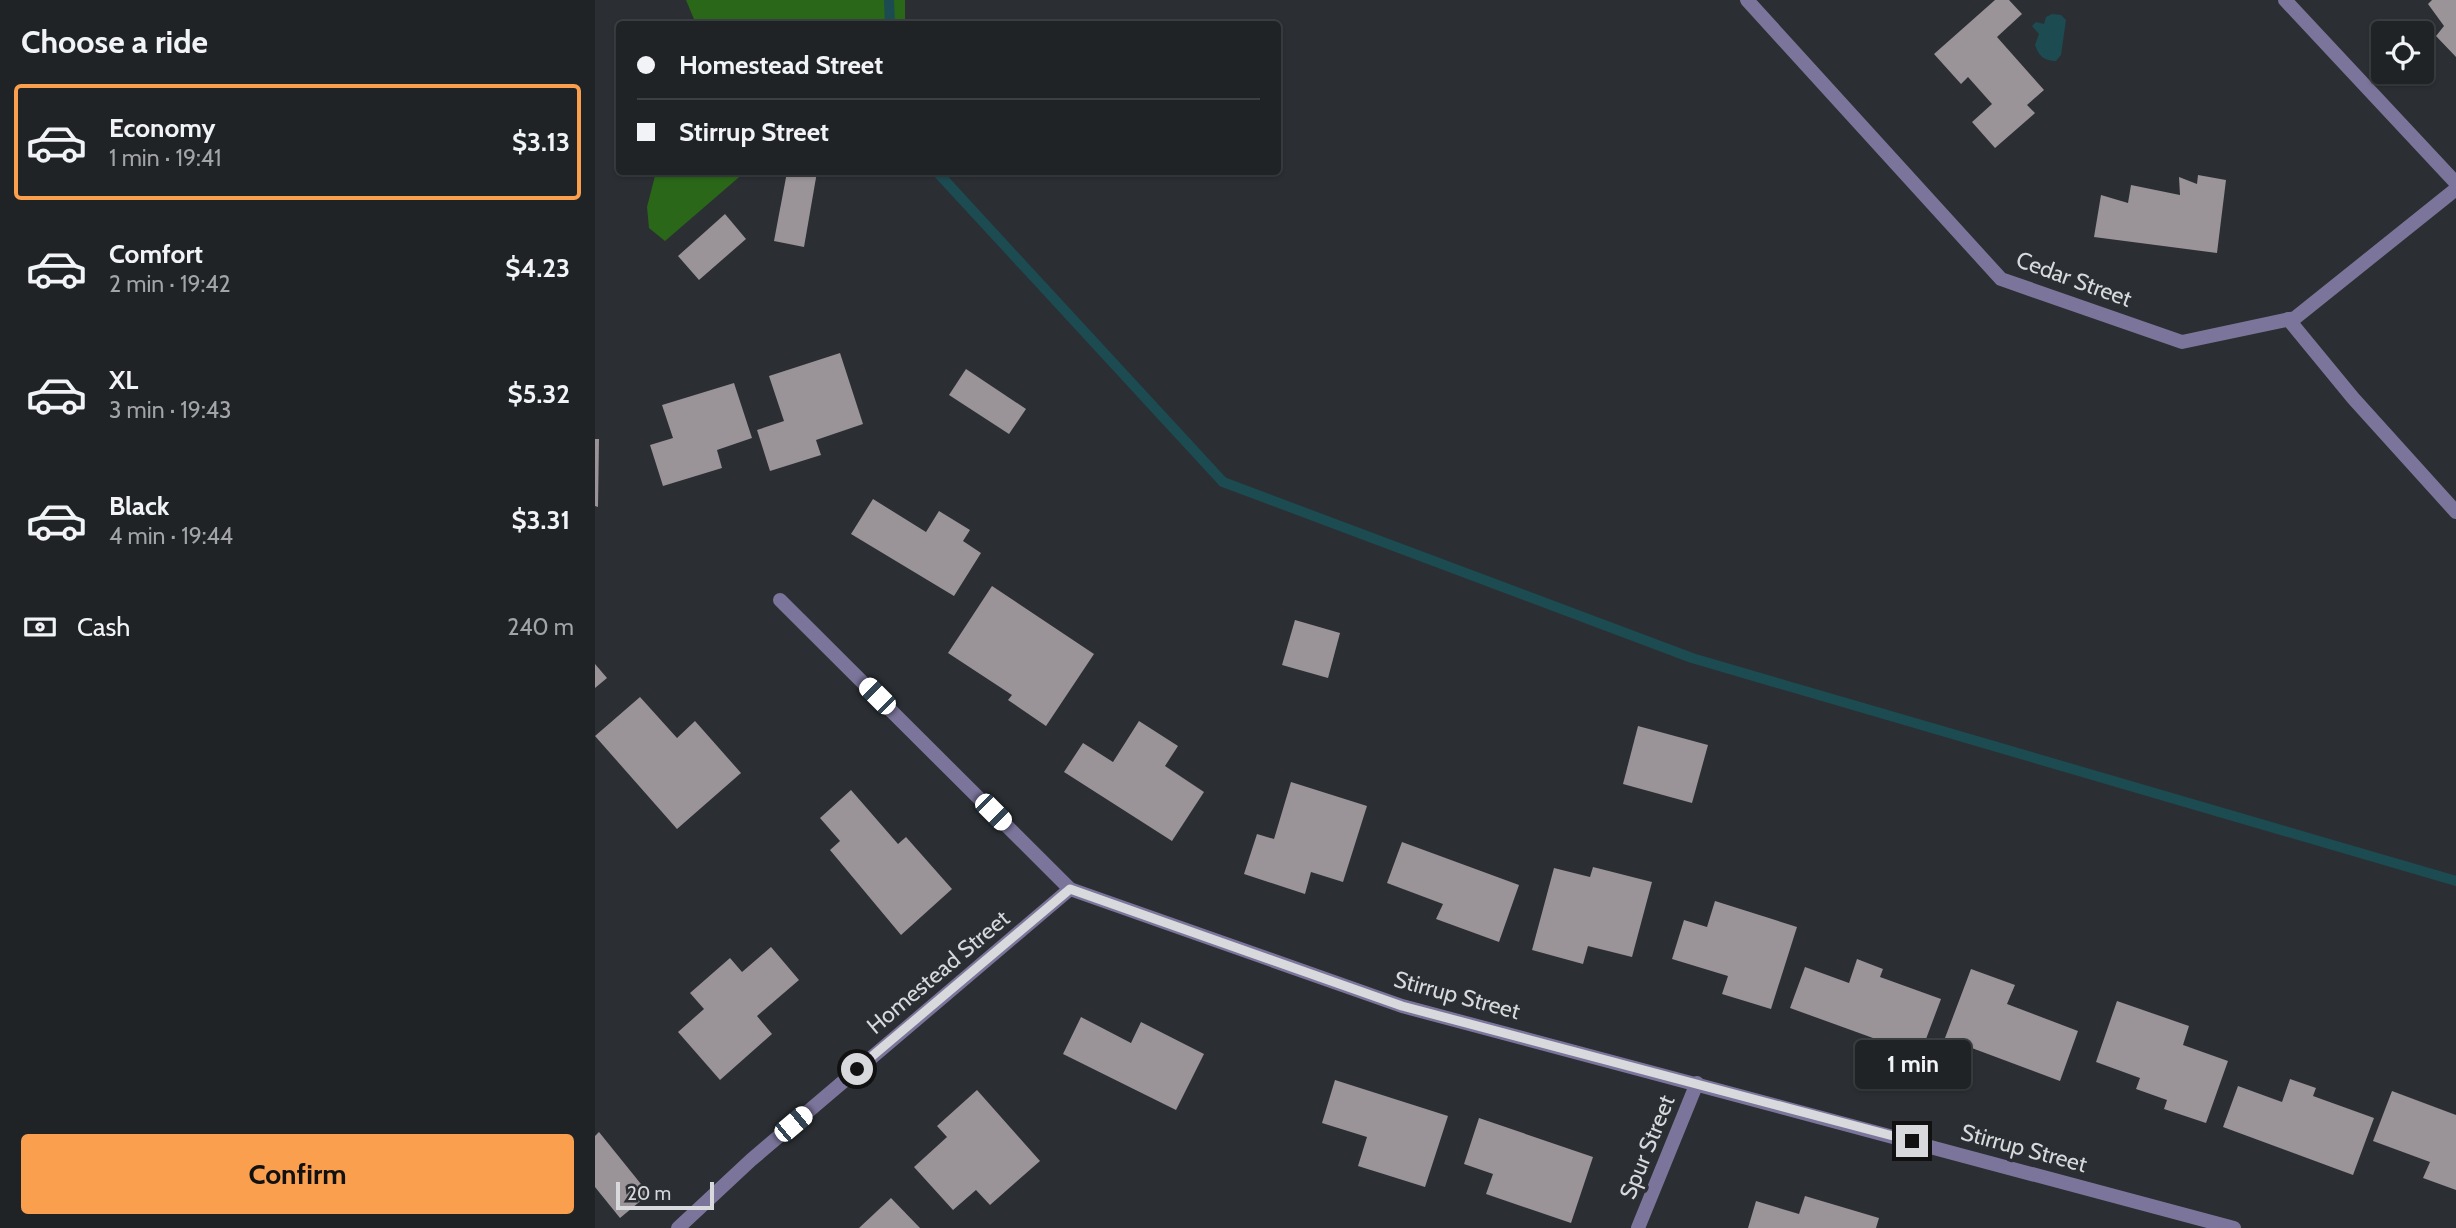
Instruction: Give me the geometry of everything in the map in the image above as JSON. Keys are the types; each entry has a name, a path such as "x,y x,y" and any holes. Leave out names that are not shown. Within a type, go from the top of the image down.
{"street":[{"name":"Cedar Street","path":"1747,0 2001,279 2182,342 2295,318 2456,189"},
{"path":"2285,0 2456,183"},
{"path":"2288,319 2353,398 2456,512"},
{"name":"Stirrup Street","path":"780,600 1070,889 1402,1006 2234,1228"},
{"name":"Homestead Street","path":"678,1228 751,1160 1070,889"},
{"name":"Spur Street","path":"1639,1228 1697,1083"}],"green space":[{"path":"686,0 905,0 905,21 695,21"},
{"path":"655,175 742,175 665,241 649,228 647,207"}],"water":[{"path":"2052,14 2061,15 2066,20 2061,55 2056,61 2045,59 2038,52 2035,45 2039,34 2032,26 2036,22 2044,24 2046,17"}],"building":[{"path":"1995,0 2009,0 2022,14 1997,37 2044,90 2027,105 2035,113 1995,148 1972,122 1992,104 1968,77 1961,84 1934,54"},
{"path":"2432,0 2456,0 2456,57 2436,36 2444,26 2428,4"},
{"path":"786,175 816,175 804,247 774,241"},
{"path":"2198,175 2226,180 2217,253 2094,237 2101,195 2128,203 2131,185 2180,195 2179,177 2197,184"},
{"path":"725,214 746,239 699,280 678,256"},
{"path":"840,353 863,424 816,440 821,455 770,471 757,430 784,421 769,376"},
{"path":"966,369 1026,409 1009,434 949,395"},
{"path":"734,383 752,438 717,450 722,468 663,486 650,445 673,438 662,405"},
{"path":"595,439 599,439 598,507 595,506"},
{"path":"873,499 926,532 939,511 970,530 963,541 981,553 954,596 851,534"},
{"path":"992,586 1094,654 1046,726 1008,700 1012,695 948,653"},
{"path":"1295,620 1340,633 1328,678 1282,665"},
{"path":"595,664 607,678 595,688"},
{"path":"640,697 677,738 695,721 741,773 677,829 595,736"},
{"path":"1139,721 1178,746 1165,766 1204,792 1172,841 1064,772 1083,743 1113,762"},
{"path":"1638,726 1708,745 1692,803 1623,784"},
{"path":"1291,782 1367,806 1343,882 1311,872 1305,894 1244,874 1257,834 1274,839"},
{"path":"851,790 898,844 906,837 952,889 901,935 830,850 840,841 820,818"},
{"path":"1402,842 1519,885 1499,942 1436,919 1443,904 1387,883"},
{"path":"1593,867 1652,882 1632,957 1588,946 1583,964 1532,950 1554,868 1590,877"},
{"path":"1715,901 1797,927 1771,1009 1722,994 1728,976 1672,959 1684,920 1707,927"},
{"path":"771,947 799,980 757,1016 772,1034 720,1080 678,1032 704,1009 690,993 730,958 742,972"},
{"path":"1857,959 1883,969 1880,977 1941,999 1920,1055 1790,1008 1805,967 1849,983"},
{"path":"1971,969 2015,985 2007,1004 2078,1031 2060,1081 1945,1038"},
{"path":"2117,1001 2189,1026 2183,1045 2228,1061 2206,1123 2164,1109 2167,1100 2136,1089 2140,1078 2096,1062"},
{"path":"1081,1017 1131,1043 1141,1022 1204,1054 1176,1110 1063,1054"},
{"path":"2290,1079 2316,1088 2313,1096 2374,1118 2353,1175 2223,1127 2238,1086 2282,1102"},
{"path":"1335,1080 1448,1116 1425,1187 1358,1166 1367,1137 1322,1123"},
{"path":"977,1090 1040,1161 990,1205 976,1190 953,1210 914,1167 947,1137 937,1126"},
{"path":"2392,1091 2456,1115 2456,1190 2423,1178 2430,1162 2373,1141"},
{"path":"1479,1118 1593,1157 1571,1223 1486,1194 1493,1174 1464,1164"},
{"path":"599,1132 649,1194 620,1218 595,1187 595,1136"},
{"path":"1805,1196 1879,1218 1876,1228 1748,1228 1756,1201 1799,1214"},
{"path":"891,1198 920,1228 859,1228"}],"waterway":[{"path":"889,0 890,21"},
{"path":"940,175 1223,482 1692,658 2456,881"}],"route":[{"path":"857,1069 1070,889 1402,1006 1912,1141"}]}
